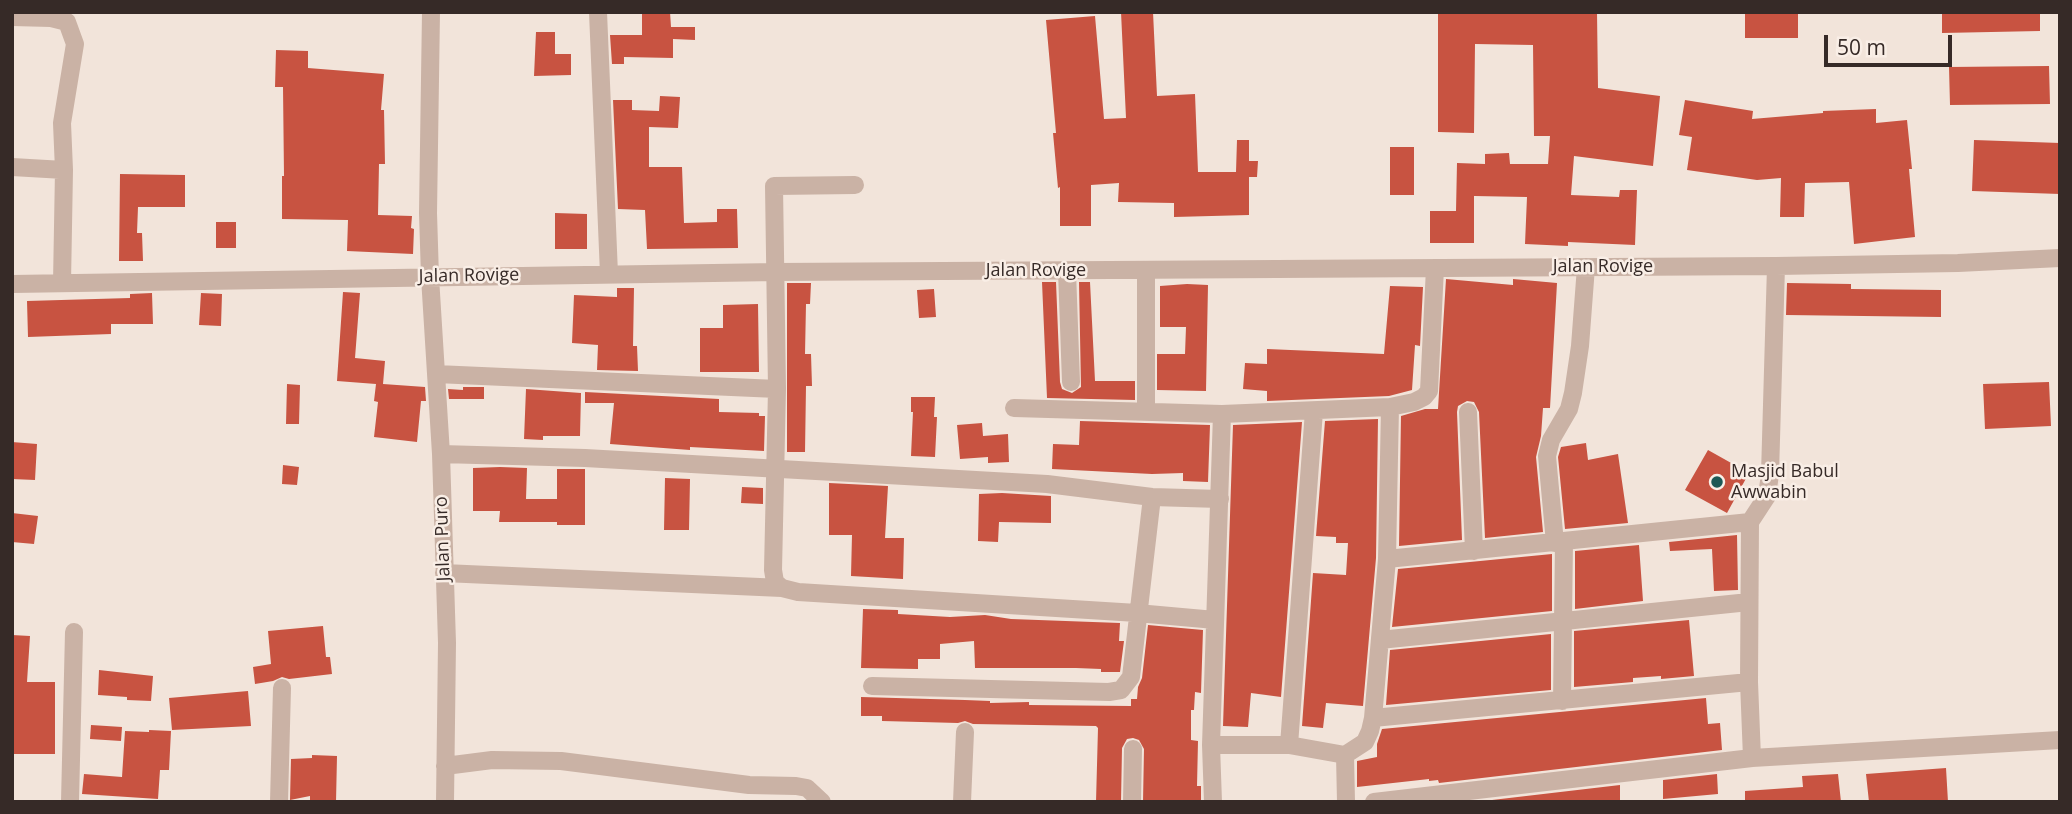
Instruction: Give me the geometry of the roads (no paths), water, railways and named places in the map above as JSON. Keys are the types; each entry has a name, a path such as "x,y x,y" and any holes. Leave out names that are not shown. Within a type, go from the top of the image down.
{"street":[{"name":"Jalan Puro","path":"431,12 430,277 441,454 447,643 445,802"},
{"path":"598,12 610,274"},
{"path":"12,17 67,22 72,29 75,44 62,123 62,283"},
{"path":"12,167 64,170"},
{"path":"782,588 775,582 773,570 777,389 774,186 855,185"},
{"name":"Jalan Rovige","path":"12,284 777,272 1776,266 1958,263 2060,258"},
{"path":"1752,758 1749,682 1750,522 1767,496 1770,474 1776,266"},
{"path":"1562,701 1560,543 1547,456 1551,440 1569,409 1573,393 1580,346 1586,267"},
{"path":"1014,408 1222,414 1390,407 1414,402 1429,391 1436,268"},
{"path":"1067,271 1071,382"},
{"path":"1146,271 1146,412"},
{"path":"436,374 777,389"},
{"path":"1211,745 1289,745 1345,755 1365,742 1373,718 1387,559 1390,407"},
{"path":"1289,745 1314,411"},
{"path":"1468,412 1475,551"},
{"path":"1213,802 1211,745 1222,414"},
{"path":"441,454 585,458 1047,484 1152,497 1220,499"},
{"path":"872,686 1109,692 1121,690 1131,677 1152,497"},
{"path":"1387,559 1750,522"},
{"path":"444,573 782,588 797,592 1216,620"},
{"path":"1380,640 1749,603"},
{"path":"71,802 74,632"},
{"path":"1373,718 1749,682"},
{"path":"279,802 282,688"},
{"path":"962,802 965,732"},
{"path":"1374,802 1752,758 2060,740"},
{"path":"1132,802 1133,749"},
{"path":"1345,755 1346,802"},
{"path":"446,766 492,760 561,761 749,785 796,786 807,788 822,802"}],"place":[{"name":"Masjid Babul Awwabin","path":"1717,482"}]}
